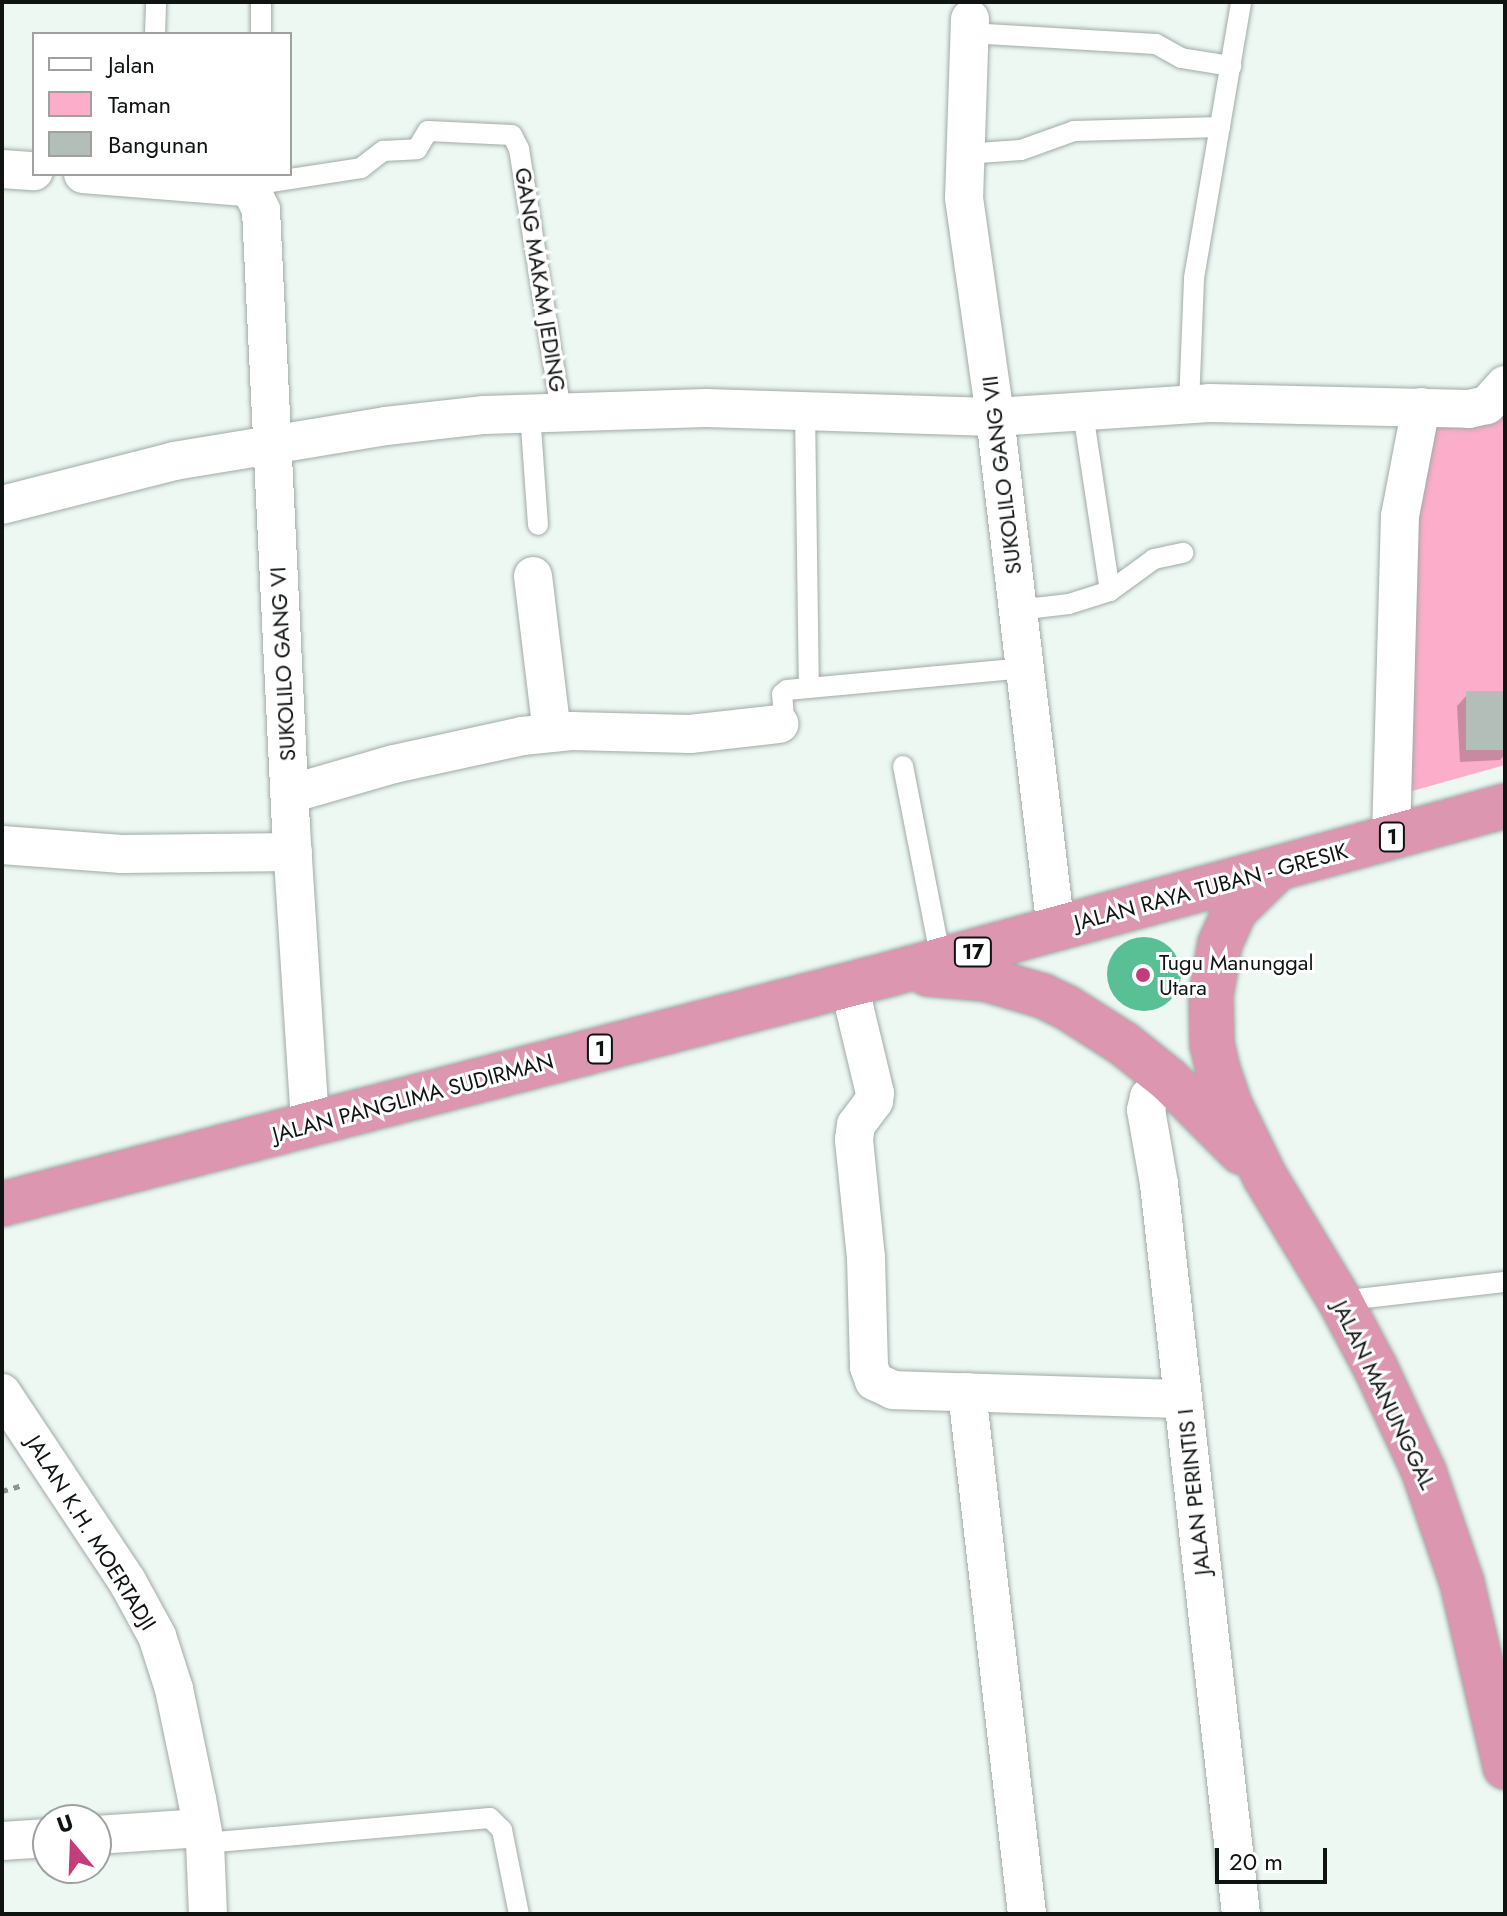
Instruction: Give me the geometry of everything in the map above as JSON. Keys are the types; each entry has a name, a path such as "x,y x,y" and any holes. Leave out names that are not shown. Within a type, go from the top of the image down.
{"highway":[{"name":"JALAN RAYA TUBAN - GRESIK","path":"1056,930 1505,806"},
{"name":"JALAN MANUNGGAL","path":"1279,869 1246,896 1231,918 1220,943 1211,995 1212,1044 1218,1070 1231,1107 1265,1177 1340,1301 1401,1419 1439,1512 1462,1583 1505,1767"},
{"name":"JALAN PANGLIMA SUDIRMAN","path":"2,1204 1056,930"},
{"name":"JALAN MANUNGGAL","path":"890,974 985,979 1043,996 1100,1027 1169,1080 1265,1177"}],"street":[{"name":"SUKOLILO GANG VII","path":"970,26 964,198 995,417 1056,930"},
{"path":"2,169 32,171"},
{"path":"151,176 244,187 253,193 258,187"},
{"name":"SUKOLILO GANG VI","path":"258,187 310,1125"},
{"path":"2,505 128,471 273,443 423,421 546,412 706,408 995,417 1189,404 1478,408 1494,400 1505,385"},
{"path":"1391,837 1399,527 1421,407"},
{"path":"533,576 552,732"},
{"path":"290,794 444,752 552,732 690,734 779,724"},
{"path":"2,845 122,854 293,852"},
{"path":"849,985 875,1093 874,1101 856,1125 854,1140 866,1258 871,1375 878,1385 893,1390 1183,1399"},
{"name":"JALAN PERINTIS I","path":"1169,1080 1149,1097 1146,1110 1159,1184 1241,1914"},
{"path":"967,1392 1027,1914"},
{"name":"JALAN K.H. MOERTADJI","path":"2,1393 127,1581 157,1636 181,1717 203,1836 208,1914"},
{"path":"112,1835 203,1836"},
{"path":"2,1841 32,1839"}],"lane":[{"path":"155,32 156,2"},
{"path":"261,2 261,32"},
{"path":"1189,404 1194,278 1241,2"},
{"path":"970,26 1156,44 1181,58 1231,66"},
{"path":"964,154 1021,150 1074,131 1220,127"},
{"name":"GANG MAKAM JEDING","path":"258,187 361,168 383,151 417,149 424,135 431,131 509,133 517,140 546,412 538,525"},
{"path":"805,410 809,688"},
{"path":"1083,413 1110,591"},
{"path":"1018,610 1069,604 1110,591 1147,563 1183,553"},
{"path":"779,724 784,718 783,692 1025,668"},
{"path":"903,766 941,960"},
{"path":"1340,1301 1505,1282"},
{"path":"203,1836 490,1818 502,1830 519,1914"}],"green space":[{"path":"1428,415 1505,415 1505,765 1405,793 1415,559"}],"shaded area":[{"path":"1137,937 1151,937 1165,943 1175,953 1181,974 1179,988 1165,1005 1151,1011 1137,1011 1123,1005 1113,995 1107,981 1107,967 1113,953 1123,943"}],"building":[{"path":"1466,691 1505,691 1505,750 1466,750"}],"place":[{"name":"Tugu Manunggal Utara","path":"1143,975"}]}
